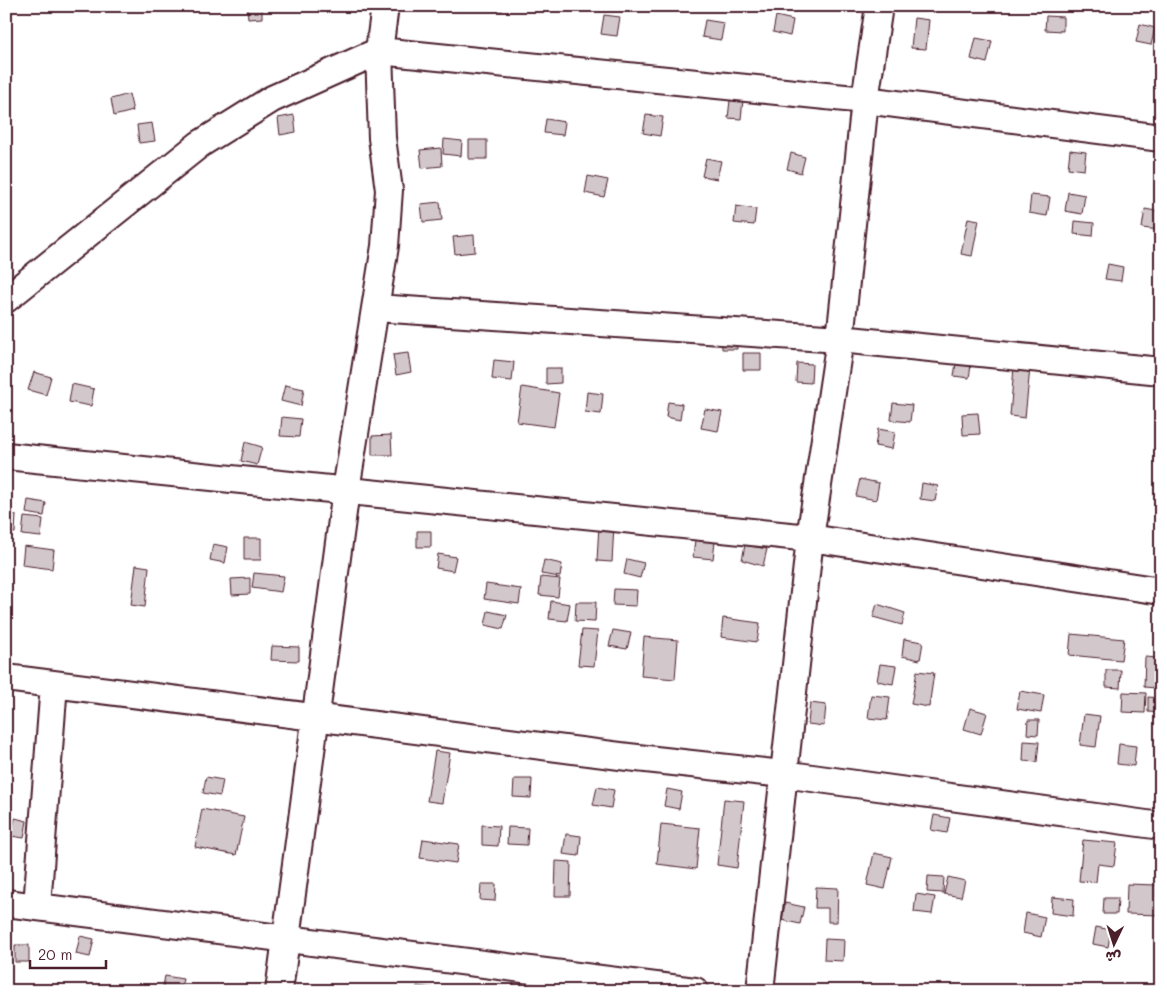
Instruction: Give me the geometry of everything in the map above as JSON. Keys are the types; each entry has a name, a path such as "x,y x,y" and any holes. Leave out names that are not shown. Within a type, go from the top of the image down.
{"street":[{"path":"278,991 346,490 385,246 389,190 382,138 379,51 385,6"},
{"path":"760,991 810,538 840,339 865,100 879,6"},
{"path":"6,299 200,144 272,99 379,51 865,100 1161,138"},
{"path":"376,308 840,339 1161,371"},
{"path":"6,456 810,538 1161,591"},
{"path":"6,678 628,757 783,774 1161,826"},
{"path":"37,906 54,684"},
{"path":"6,903 286,937 694,991"}],"building":[{"path":"247,6 262,6 262,18 248,19"},
{"path":"482,6 502,6 502,11 482,9"},
{"path":"604,15 620,17 617,36 601,34"},
{"path":"776,16 793,20 790,36 773,32"},
{"path":"1046,16 1063,17 1063,31 1045,30"},
{"path":"914,18 929,20 926,49 911,48"},
{"path":"705,20 724,23 721,40 702,37"},
{"path":"1140,24 1155,28 1151,45 1136,42"},
{"path":"976,38 992,41 987,63 971,59"},
{"path":"129,94 133,111 114,116 111,99"},
{"path":"730,100 743,100 741,119 728,118"},
{"path":"294,115 296,132 280,135 278,118"},
{"path":"646,115 663,117 660,136 643,133"},
{"path":"546,119 565,122 563,135 544,133"},
{"path":"152,123 155,141 139,143 137,125"},
{"path":"444,139 462,141 461,156 443,154"},
{"path":"469,140 487,140 487,159 469,159"},
{"path":"441,148 442,166 422,168 420,150"},
{"path":"1070,150 1086,152 1084,170 1068,168"},
{"path":"791,153 805,157 801,173 787,169"},
{"path":"706,158 721,161 717,179 702,176"},
{"path":"588,176 608,180 604,197 585,193"},
{"path":"1068,192 1085,195 1082,214 1065,211"},
{"path":"1031,195 1050,197 1047,216 1029,213"},
{"path":"440,202 442,220 423,222 421,204"},
{"path":"736,206 756,209 754,225 734,223"},
{"path":"1145,209 1161,212 1159,230 1142,228"},
{"path":"968,218 979,220 972,256 961,254"},
{"path":"1075,221 1094,223 1093,236 1074,234"},
{"path":"474,235 475,252 455,254 453,237"},
{"path":"1108,264 1123,267 1121,281 1105,279"},
{"path":"736,331 737,349 722,349 721,332"},
{"path":"408,353 411,372 396,375 393,355"},
{"path":"743,353 761,353 761,370 743,370"},
{"path":"957,357 972,359 969,378 954,376"},
{"path":"494,360 514,362 512,381 492,379"},
{"path":"797,363 812,364 811,383 796,382"},
{"path":"1014,367 1030,368 1025,418 1010,416"},
{"path":"546,368 561,368 561,383 546,384"},
{"path":"34,372 51,377 46,395 28,390"},
{"path":"72,384 94,389 91,406 69,402"},
{"path":"285,385 304,389 301,406 281,401"},
{"path":"522,387 559,393 554,427 517,422"},
{"path":"587,392 603,394 601,414 585,412"},
{"path":"668,402 682,404 680,420 666,417"},
{"path":"893,403 912,405 910,422 891,420"},
{"path":"705,409 722,412 718,431 701,428"},
{"path":"978,413 980,434 963,435 962,414"},
{"path":"282,417 301,419 299,437 280,436"},
{"path":"878,429 895,432 892,449 875,446"},
{"path":"391,435 392,455 372,455 372,436"},
{"path":"245,442 262,447 257,465 241,461"},
{"path":"860,479 879,483 876,500 856,496"},
{"path":"922,483 938,486 935,501 920,499"},
{"path":"28,500 46,503 44,516 26,513"},
{"path":"6,514 16,515 15,533 6,532"},
{"path":"24,517 43,519 41,537 22,535"},
{"path":"599,524 614,525 612,562 597,561"},
{"path":"417,531 431,531 431,547 417,547"},
{"path":"244,538 261,538 261,560 244,560"},
{"path":"695,540 715,542 713,559 693,557"},
{"path":"213,544 228,547 225,563 210,560"},
{"path":"745,545 767,549 763,566 742,560"},
{"path":"24,546 54,550 52,569 22,565"},
{"path":"438,554 456,557 453,571 436,568"},
{"path":"627,559 644,563 640,578 624,574"},
{"path":"544,560 562,564 560,577 541,574"},
{"path":"136,565 149,567 145,607 131,605"},
{"path":"254,573 284,576 281,592 252,588"},
{"path":"541,577 560,579 558,597 539,595"},
{"path":"250,578 250,594 232,595 231,579"},
{"path":"486,584 521,589 519,604 484,599"},
{"path":"614,589 637,590 636,606 613,605"},
{"path":"551,601 570,604 567,621 549,619"},
{"path":"576,602 596,602 595,622 575,621"},
{"path":"877,604 905,613 902,625 873,617"},
{"path":"488,611 507,615 503,629 485,625"},
{"path":"723,618 760,623 757,642 721,637"},
{"path":"582,630 598,631 594,666 578,665"},
{"path":"613,630 631,633 627,649 609,646"},
{"path":"1071,634 1124,639 1121,660 1069,655"},
{"path":"644,637 678,640 675,679 641,676"},
{"path":"904,639 923,642 920,660 902,656"},
{"path":"272,646 299,647 299,661 271,660"},
{"path":"1145,657 1158,658 1156,688 1144,687"},
{"path":"880,664 896,666 893,684 877,681"},
{"path":"1106,670 1121,670 1120,688 1106,687"},
{"path":"917,671 934,673 929,707 911,704"},
{"path":"1020,691 1044,695 1041,713 1017,709"},
{"path":"1123,692 1146,693 1145,713 1122,712"},
{"path":"871,695 890,697 887,720 868,718"},
{"path":"1148,697 1161,698 1161,713 1148,712"},
{"path":"810,703 826,705 824,726 808,724"},
{"path":"970,708 987,713 981,734 964,729"},
{"path":"1084,714 1100,716 1096,747 1080,745"},
{"path":"1028,720 1039,720 1038,735 1027,734"},
{"path":"1024,741 1039,742 1037,762 1023,761"},
{"path":"1119,744 1136,746 1134,766 1117,764"},
{"path":"435,751 450,753 442,803 427,801"},
{"path":"206,777 223,780 220,796 203,793"},
{"path":"514,779 532,779 531,798 513,797"},
{"path":"597,787 614,790 611,808 593,805"},
{"path":"667,789 682,792 679,809 664,806"},
{"path":"724,799 744,801 737,868 717,865"},
{"path":"202,809 244,817 236,855 195,847"},
{"path":"934,815 950,818 947,833 931,830"},
{"path":"15,818 27,821 24,838 11,836"},
{"path":"661,824 700,828 696,869 657,864"},
{"path":"482,825 499,826 498,846 482,845"},
{"path":"508,827 528,828 527,845 507,844"},
{"path":"566,834 581,836 579,856 563,854"},
{"path":"423,839 459,844 456,863 420,858"},
{"path":"1083,840 1117,843 1114,866 1098,864 1096,882 1079,881"},
{"path":"874,853 892,857 885,889 867,885"},
{"path":"556,861 571,862 570,896 555,896"},
{"path":"928,876 944,877 943,893 927,892"},
{"path":"948,877 965,881 961,897 944,894"},
{"path":"481,884 496,884 495,901 480,900"},
{"path":"1127,884 1157,885 1157,898 1161,898 1161,915 1126,914"},
{"path":"816,887 838,888 837,922 828,922 828,908 815,908"},
{"path":"916,894 935,897 932,914 914,912"},
{"path":"1052,897 1074,899 1073,916 1051,913"},
{"path":"1104,898 1118,898 1117,914 1103,914"},
{"path":"785,903 804,907 800,924 782,920"},
{"path":"1026,913 1045,917 1041,937 1023,933"},
{"path":"1096,927 1111,930 1108,947 1093,944"},
{"path":"80,936 94,939 90,957 76,954"},
{"path":"825,939 844,940 843,961 824,960"},
{"path":"15,945 29,945 29,962 15,962"},
{"path":"165,976 183,979 180,991 162,991"},
{"path":"417,986 433,988 432,991 416,991"}]}
